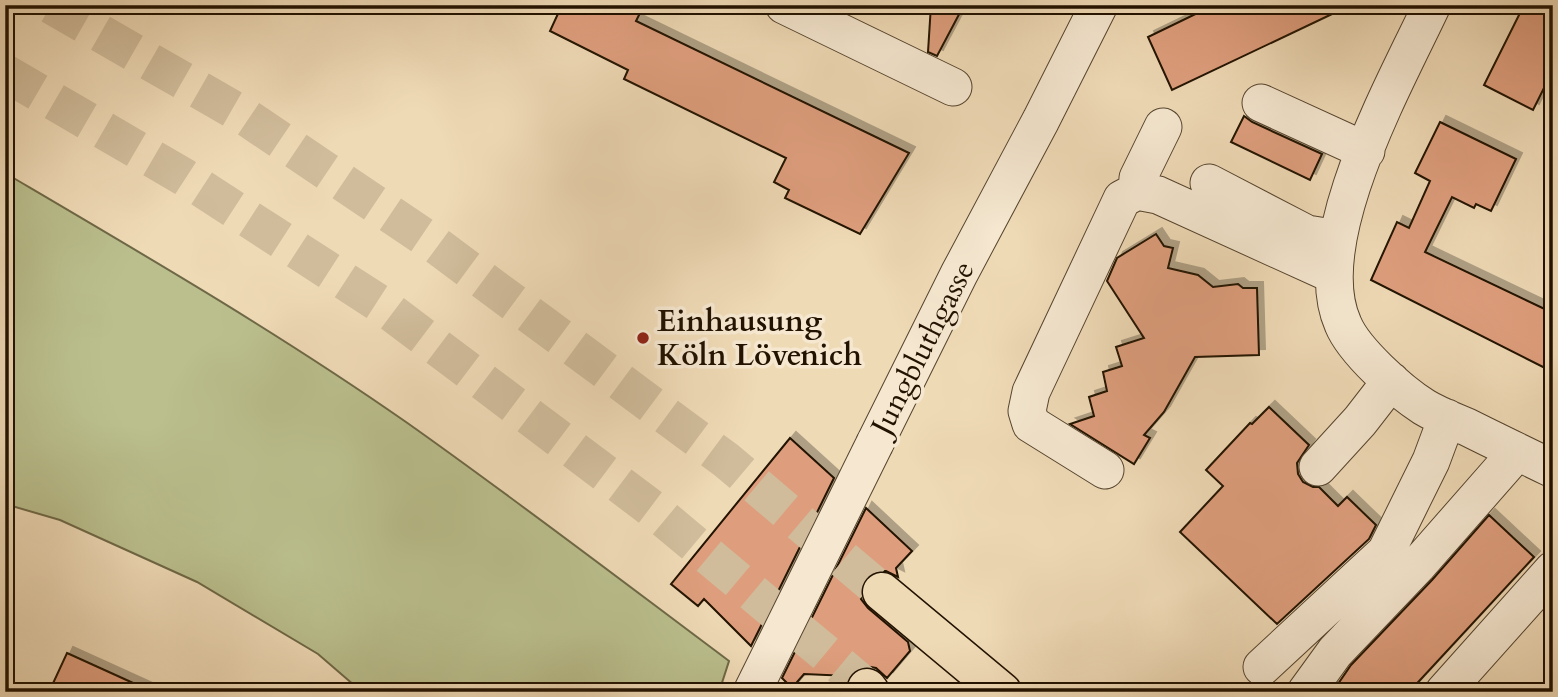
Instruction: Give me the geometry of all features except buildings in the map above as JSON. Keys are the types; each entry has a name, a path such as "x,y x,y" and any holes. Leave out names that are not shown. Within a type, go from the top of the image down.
{"highway":[{"path":"882,592 1002,692"}],"street":[{"path":"784,5 842,18 953,87"},
{"name":"Jungbluthgasse","path":"752,692 959,274 1099,5"},
{"path":"1432,5 1347,195 1334,275 1343,325 1377,370 1424,407 1553,468"},
{"path":"1261,103 1366,151"},
{"path":"1137,191 1138,178 1163,127"},
{"path":"1209,183 1307,234 1338,239"},
{"path":"1105,470 1031,424 1027,411 1031,392 1122,199 1137,191 1158,195 1334,275"},
{"path":"1318,467 1360,421 1391,381"},
{"path":"1262,667 1386,552 1432,461 1447,418"},
{"path":"1306,692 1335,652 1417,566 1517,452"},
{"path":"1444,692 1553,569"}],"green space":[{"path":"5,173 308,356 406,422 729,661 719,692 362,692 318,654 197,582 60,520 5,504"}],"tunnel":[{"path":"51,5 243,115 433,243 726,460 882,592"},
{"path":"5,73 184,177 380,304 651,508 867,688"}],"place":[{"name":"Einhausung Köln Lövenich","path":"643,338"}]}
